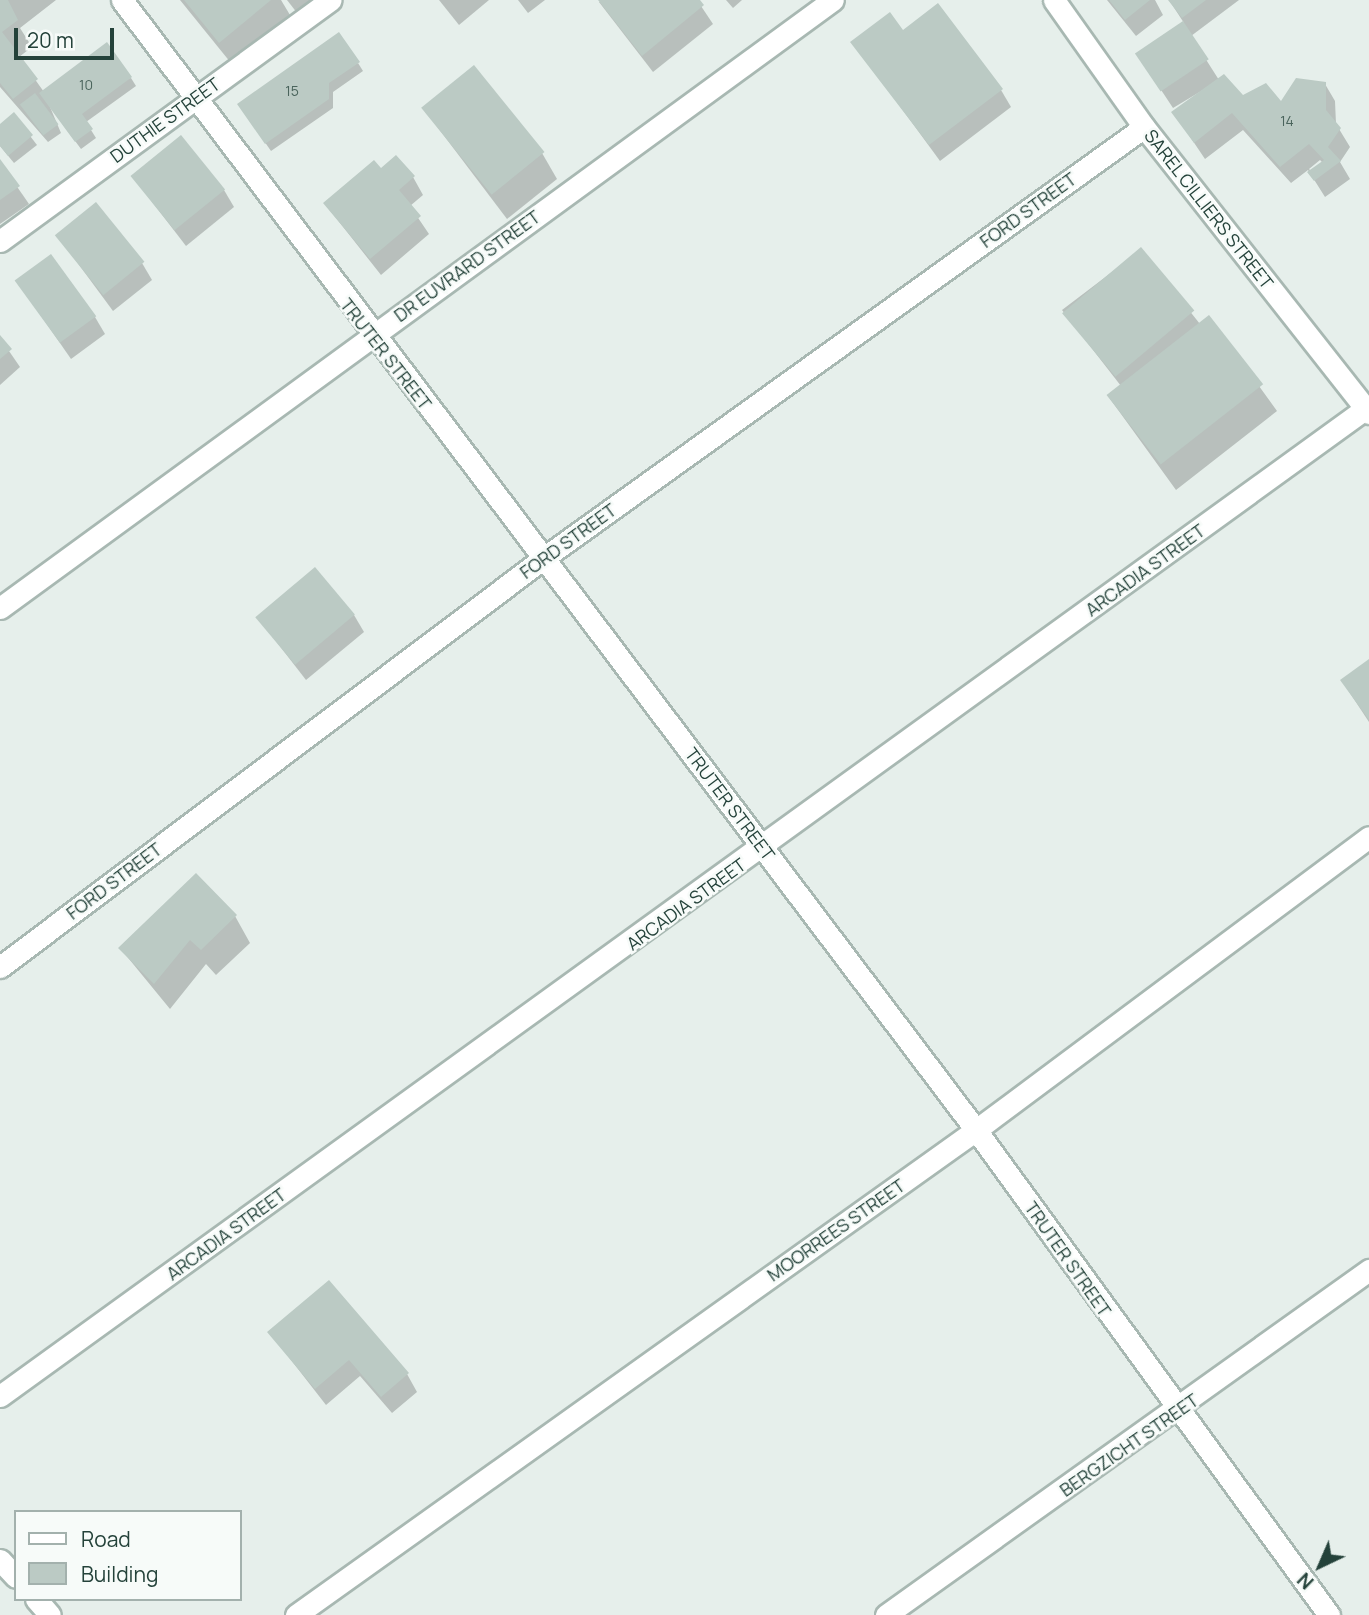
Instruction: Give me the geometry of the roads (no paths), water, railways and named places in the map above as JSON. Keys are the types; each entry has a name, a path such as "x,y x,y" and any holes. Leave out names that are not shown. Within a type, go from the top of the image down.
{"street":[{"name":"TRUTER STREET","path":"122,0 190,99 545,557 976,1130 1176,1413 1329,1615"},
{"name":"DUTHIE STREET","path":"0,241 190,99 330,0"},
{"name":"DR EUVRARD STREET","path":"0,608 833,0"},
{"name":"SAREL CILLIERS STREET","path":"1054,0 1144,127 1368,409"},
{"name":"FORD STREET","path":"0,967 545,557 1144,127"},
{"name":"ARCADIA STREET","path":"0,1396 764,848 1368,409"},
{"name":"MOORREES STREET","path":"296,1615 976,1130 1369,837"},
{"name":"BERGZICHT STREET","path":"887,1615 1176,1413 1369,1270"},
{"path":"0,1560 14,1575"},
{"path":"38,1601 50,1615"}]}
